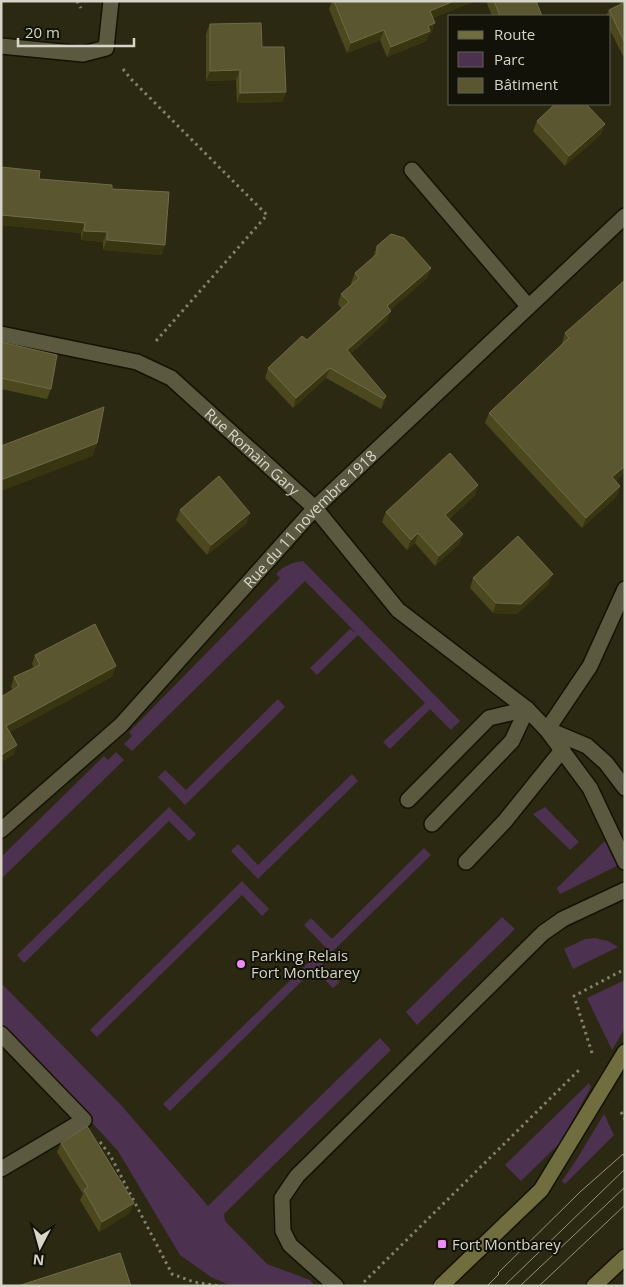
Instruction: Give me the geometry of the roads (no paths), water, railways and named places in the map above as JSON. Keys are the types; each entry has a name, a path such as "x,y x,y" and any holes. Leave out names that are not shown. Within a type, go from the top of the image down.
{"main road":[{"path":"441,1286 541,1190 625,1052"},
{"path":"594,1286 625,1257"}],"street":[{"path":"1,46 83,54 106,48 111,1"},
{"path":"412,170 528,306"},
{"name":"Rue du 11 novembre 1918","path":"1,830 121,725 315,508 625,216"},
{"name":"Rue Romain Gary","path":"1,334 137,362 171,378 315,508 398,610 527,709 547,730 563,749 590,788 625,862"},
{"path":"625,589 590,666 547,730 587,746 606,763 625,788"},
{"path":"408,800 489,718 527,709"},
{"path":"432,824 512,741 527,709"},
{"path":"466,862 505,821 563,749"},
{"path":"336,1286 290,1245 283,1231 282,1198 297,1176 543,933 563,919 625,890"},
{"path":"1,1034 84,1120 1,1169"}],"tram line":[{"path":"487,1286 580,1192 623,1154 625,1158"},
{"path":"504,1286 625,1169"},
{"path":"520,1286 625,1187"},
{"path":"539,1286 625,1205"}],"place":[{"name":"Parking Relais Fort Montbarey","path":"241,964"},
{"name":"Fort Montbarey","path":"442,1244"}]}
